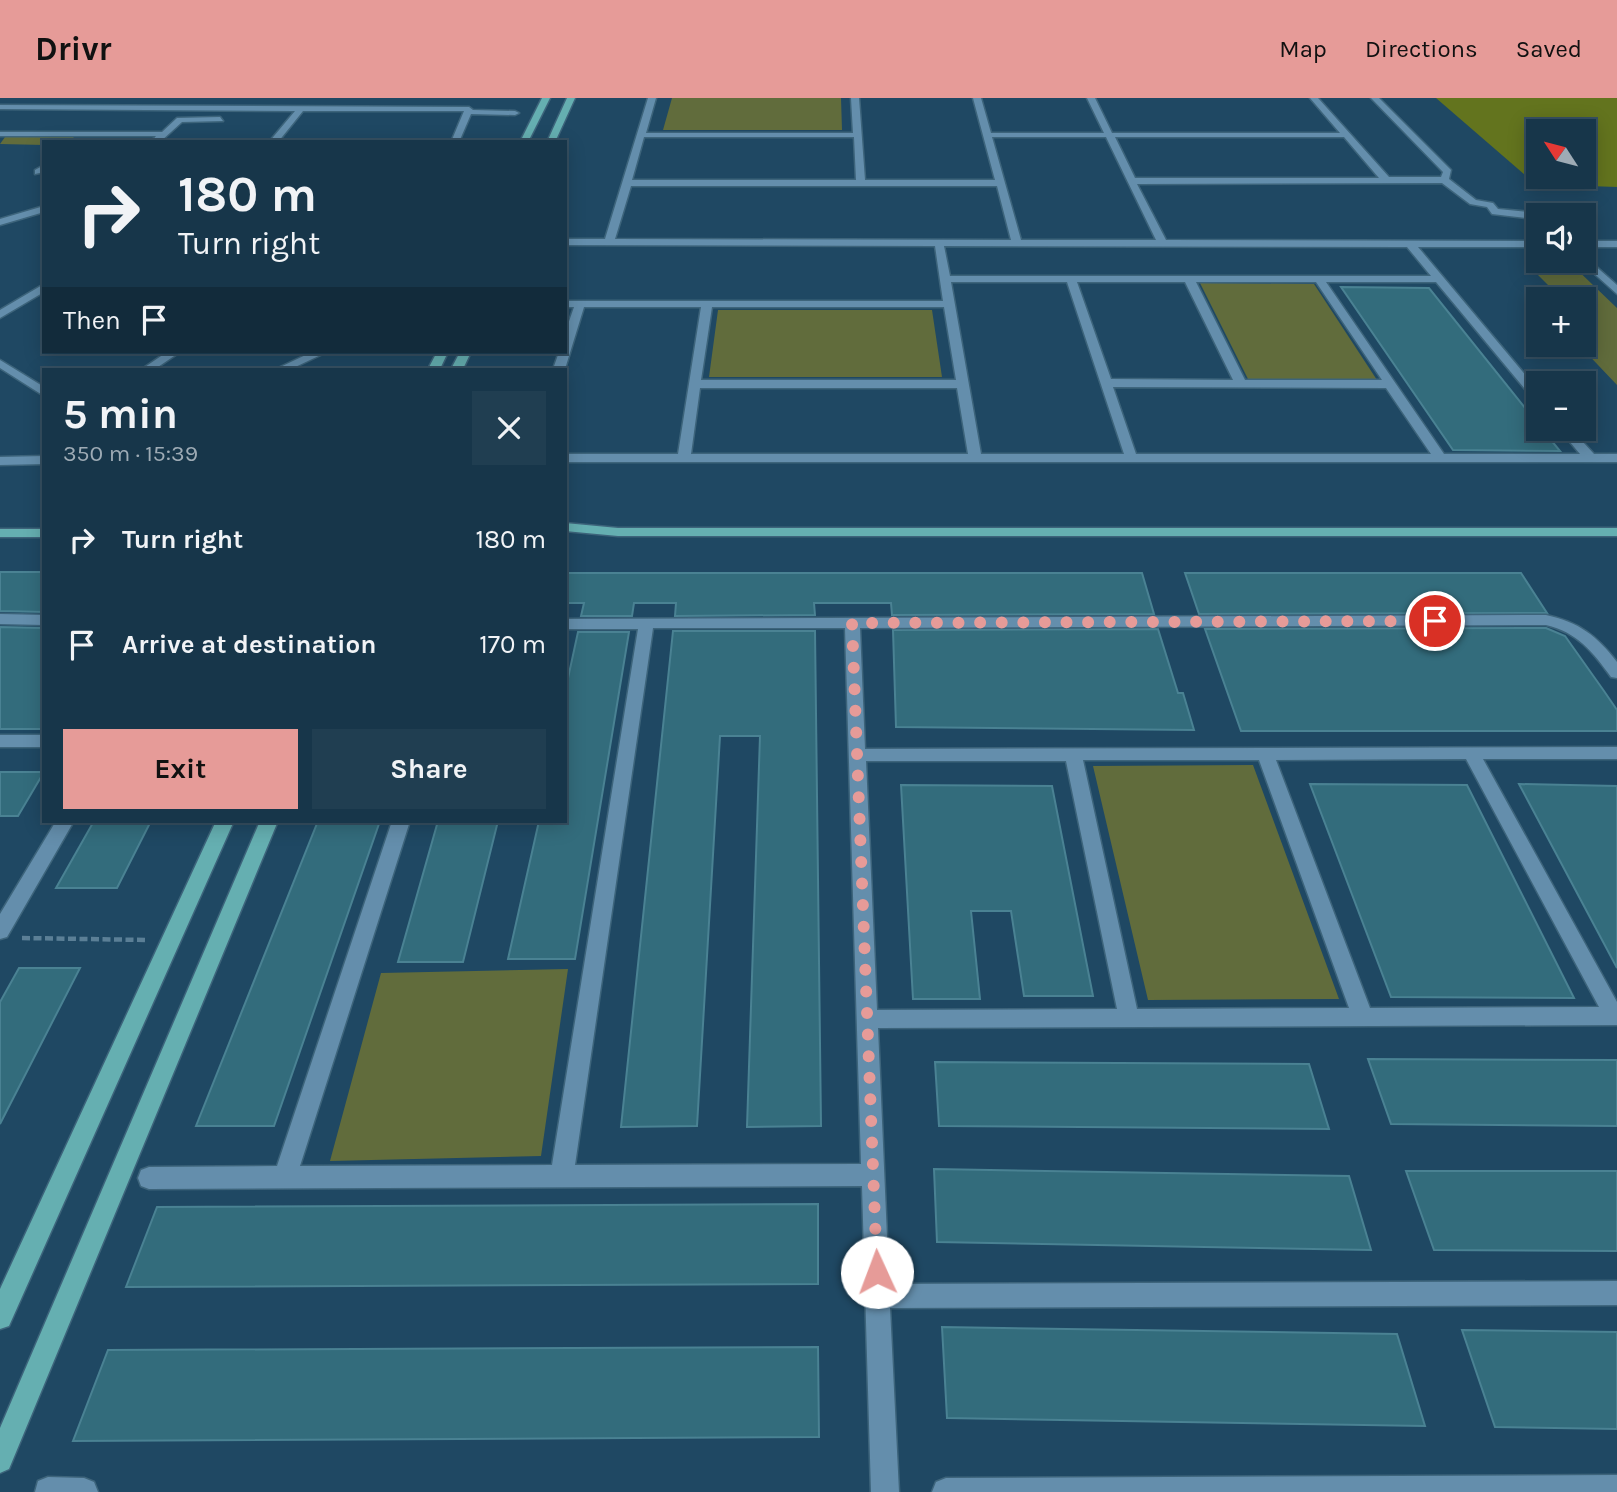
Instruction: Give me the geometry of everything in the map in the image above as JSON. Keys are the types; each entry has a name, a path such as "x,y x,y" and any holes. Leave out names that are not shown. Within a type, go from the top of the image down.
{"main road":[{"path":"525,140 546,98"},
{"path":"552,140 571,98"},
{"path":"567,527 618,532 1617,532"},
{"path":"567,538 618,532"},
{"path":"0,533 42,533"},
{"path":"0,1317 224,823"},
{"path":"0,1460 268,823"}],"street":[{"path":"45,107 57,98"},
{"path":"172,107 181,98"},
{"path":"456,140 468,110 466,98"},
{"path":"609,243 652,98"},
{"path":"855,98 861,183"},
{"path":"977,98 1017,243"},
{"path":"1091,98 1162,243"},
{"path":"1314,98 1388,181"},
{"path":"1375,98 1448,172 1444,180"},
{"path":"0,107 301,108 515,113"},
{"path":"58,133 90,107"},
{"path":"275,140 301,108"},
{"path":"157,140 180,120 231,118"},
{"path":"0,128 8,122"},
{"path":"77,140 86,133"},
{"path":"0,134 163,134"},
{"path":"641,135 858,135"},
{"path":"987,135 1346,135"},
{"path":"1132,181 1444,180 1473,202 1490,205 1495,212 1526,215"},
{"path":"627,183 1000,183"},
{"path":"0,222 42,210"},
{"path":"567,242 1526,244"},
{"path":"939,243 975,457"},
{"path":"1410,244 1526,383"},
{"path":"1596,244 1617,244"},
{"path":"1596,271 1617,291"},
{"path":"945,279 1440,279"},
{"path":"1071,279 1131,457"},
{"path":"1189,279 1241,384"},
{"path":"1319,279 1440,458"},
{"path":"0,315 42,288"},
{"path":"567,304 949,304"},
{"path":"567,345 580,304"},
{"path":"684,457 707,304"},
{"path":"150,368 171,354"},
{"path":"284,368 316,354"},
{"path":"0,363 42,391"},
{"path":"1106,383 1390,384"},
{"path":"695,384 963,384"},
{"path":"1575,441 1590,458"},
{"path":"567,458 1617,458"},
{"path":"0,461 42,460"},
{"path":"0,620 42,620"},
{"path":"567,624 1546,620 1578,629 1592,640 1617,673"},
{"path":"852,623 885,1492"},
{"path":"562,1177 646,624"},
{"path":"0,741 42,741"},
{"path":"857,755 1617,753"},
{"path":"1073,754 1129,1018"},
{"path":"1265,754 1363,1017"},
{"path":"867,1019 1616,1016 1471,754"},
{"path":"7,934 7,907 64,823"},
{"path":"285,1178 400,823"},
{"path":"149,1178 873,1175"},
{"path":"878,1296 1617,1293"},
{"path":"946,1492 1617,1489"},
{"path":"48,1492 84,1492"}],"path":[{"path":"7,934 171,940"}],"green space":[{"path":"672,98 841,98 842,130 663,130"},
{"path":"1436,98 1617,98 1617,187 1596,186 1596,119 1526,119 1525,175"},
{"path":"5,137 74,137 71,140 42,140 42,145 0,144"},
{"path":"1536,273 1580,273 1595,287 1550,287"},
{"path":"1200,283 1314,284 1377,380 1248,379"},
{"path":"1596,288 1617,308 1617,385 1590,357 1596,357"},
{"path":"718,310 932,310 942,377 709,377"},
{"path":"1253,765 1339,999 1148,1000 1093,766"},
{"path":"568,969 541,1156 330,1161 381,973"}],"building":[{"path":"1341,287 1429,288 1526,409 1526,441 1552,441 1560,451 1453,450"},
{"path":"0,572 42,572 42,612 0,611"},
{"path":"567,573 1142,573 1154,614 892,615 891,603 814,603 815,615 675,616 676,603 634,603 632,616 581,616 584,603 567,603"},
{"path":"1185,573 1521,573 1547,613 1199,614"},
{"path":"0,627 42,628 42,729 0,729"},
{"path":"1546,628 1565,636 1604,691 1617,710 1617,731 1241,731 1205,629"},
{"path":"1158,629 1178,693 1183,693 1194,730 896,727 893,630"},
{"path":"673,631 815,631 821,1126 747,1127 760,736 720,736 697,1126 621,1127"},
{"path":"578,632 629,632 575,959 508,959 539,823 567,823 567,683"},
{"path":"0,772 42,772 18,816 0,816"},
{"path":"1310,784 1467,785 1574,998 1391,997"},
{"path":"1519,784 1617,786 1617,968 1585,908"},
{"path":"901,785 1052,786 1093,996 1024,996 1011,911 971,911 980,999 913,999"},
{"path":"93,823 150,823 117,888 56,888"},
{"path":"317,823 379,823 274,1126 196,1126"},
{"path":"437,823 498,823 463,962 398,962"},
{"path":"19,968 80,968 0,1124 0,1002"},
{"path":"1368,1059 1617,1060 1617,1126 1391,1124"},
{"path":"935,1062 1309,1064 1329,1129 939,1126"},
{"path":"934,1169 1349,1176 1371,1250 937,1242"},
{"path":"1406,1171 1617,1171 1617,1251 1434,1250"},
{"path":"818,1204 818,1284 126,1287 157,1207"},
{"path":"942,1327 1397,1334 1425,1426 947,1418"},
{"path":"1462,1330 1617,1332 1617,1429 1495,1427"},
{"path":"818,1347 819,1437 73,1441 108,1350"}],"route":[{"path":"877,1272 852,623 1435,621"}]}
